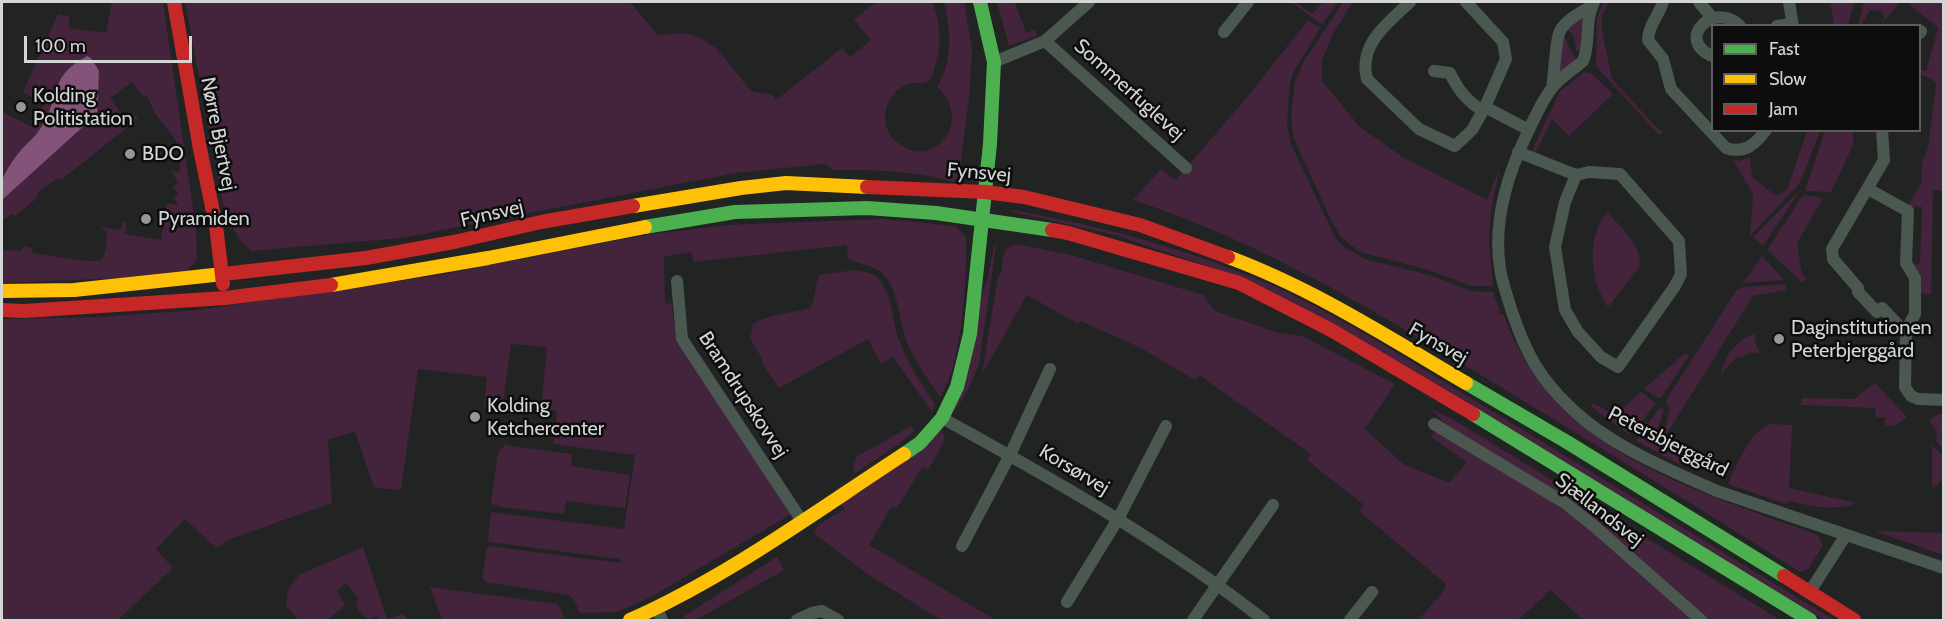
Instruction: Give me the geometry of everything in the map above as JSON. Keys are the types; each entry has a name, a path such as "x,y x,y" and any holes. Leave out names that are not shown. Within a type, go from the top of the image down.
{"main road":[{"name":"Nørre Bjertvej","path":"174,2 216,226 225,298"},
{"path":"630,621 659,615 920,443 942,418 957,387 966,353 983,218 994,62 980,2"},
{"name":"Fynsvej","path":"2,291 74,290 366,258 454,242 542,222 775,184 845,184 985,192 1024,197 1140,225 1269,272 1339,308 1568,442 1854,621"},
{"name":"Fynsvej","path":"2,310 24,311 225,298 312,288 735,212 867,208 983,218 1068,233 1239,283 1331,330 1484,420 1793,616 1810,621"}],"street":[{"name":"Sommerfuglevej","path":"994,62 1045,41 1089,2"},
{"path":"1224,32 1248,2"},
{"path":"1410,2 1375,35 1364,70 1367,79 1419,129 1455,146 1472,130 1506,59 1503,42 1466,2"},
{"path":"1663,2 1651,26 1648,40 1663,59 1671,89 1711,132"},
{"path":"1699,2 1710,15"},
{"path":"1789,2 1793,24"},
{"name":"Petersbjerggård","path":"1552,87 1557,56 1556,44 1560,30 1569,20 1593,4"},
{"name":"Petersbjerggård","path":"1593,4 1587,25 1586,56 1552,87 1536,113 1518,152 1502,206 1499,235 1500,268 1522,343 1534,364 1571,408 1594,428 1627,447 1717,491 1944,568"},
{"path":"1711,56 1701,49 1697,36 1700,23 1710,15 1722,12 1738,24"},
{"name":"Sommerfuglevej","path":"1045,41 1186,168"},
{"path":"1434,71 1450,73 1456,88 1470,103 1529,130"},
{"path":"1711,132 1726,148 1734,151 1748,149 1765,132"},
{"path":"1882,132 1884,160 1832,249 1833,259 1858,288 1858,292 1877,312 1882,308 1902,329 1906,330"},
{"path":"1518,152 1576,175 1589,172 1620,174 1679,241 1681,274 1618,367 1600,357 1578,332 1565,310 1555,247 1566,202 1576,175"},
{"path":"1868,189 1908,211 1906,263 1915,278 1915,314 1906,330 1905,387 1911,396 1918,399 1944,400"},
{"name":"Bramdrupskovvej","path":"677,281 682,339 802,521"},
{"name":"Korsørvej","path":"962,546 1010,455 1050,369"},
{"name":"Korsørvej","path":"942,418 1118,519 1218,585 1264,621"},
{"name":"Sjællandsvej","path":"1434,424 1565,503 1701,621"},
{"name":"Korsørvej","path":"1067,602 1118,519 1166,426"},
{"path":"1194,621 1273,505"},
{"path":"1809,592 1846,535"},
{"path":"1350,621 1372,592"},
{"path":"797,621 812,612 822,610 838,621"}],"shaded area":[{"path":"112,2 163,2 196,229 197,259 188,270 122,278 2,283 2,250 21,251 24,246 33,248 32,253 101,261 107,238 106,231 100,227 121,230 123,221 126,222 125,234 161,240 167,203 177,205 178,203 174,198 178,193 173,187 178,182 171,171 180,172 179,152 175,139 155,113 147,96 143,97 132,82 110,98 126,120 133,114 138,119 61,180 58,178 38,192 37,198 15,216 13,214 2,220 2,112 34,128 44,104 23,92 58,14 69,16 69,28 106,33"},
{"path":"185,2 630,2 658,35 686,33 702,39 716,48 751,91 772,95 776,100 842,48 850,57 871,40 854,20 876,2 932,2 939,35 937,61 932,75 926,82 911,83 896,92 887,106 885,117 889,132 896,142 912,150 925,151 936,146 945,138 951,127 952,114 948,100 937,87 946,67 949,45 944,2 964,2 972,49 969,98 959,176 953,182 909,173 832,170 825,164 735,173 401,238 251,251 240,240 225,215"},
{"path":"997,2 1015,2 1026,33 1036,29 1036,36 1009,46"},
{"path":"1292,2 1312,14 1323,2 1338,2 1322,25"},
{"path":"1343,2 1353,2 1332,35 1322,61 1322,81 1360,127 1404,158 1487,200 1500,167 1491,209 1489,242 1493,286 1471,286 1429,270 1360,252 1341,237 1331,220 1293,137 1291,115 1295,81 1304,61"},
{"path":"1604,2 1609,2 1602,16 1602,31 1612,79 1658,129 1663,131 1659,135 1596,66 1597,17"},
{"path":"1830,2 1854,2 1848,24 1834,24"},
{"path":"1864,2 1901,2 1882,23 1884,17 1882,11 1870,10 1862,24 1858,24"},
{"path":"1907,2 1943,2 1944,190 1933,190 1931,294 1921,293 1921,275 1913,265 1920,264 1922,207 1908,206 1921,184 1922,163 1928,148 1936,84 1931,78 1921,75 1921,70 1926,71 1938,28"},
{"path":"1584,17 1582,54 1576,50 1574,36 1566,28"},
{"path":"1308,20 1320,28 1293,73 1287,124 1291,144 1336,239 1344,247 1367,260 1430,275 1471,291 1493,292 1501,315 1504,315 1526,362 1556,401 1592,433 1633,460 1677,482 1818,535 1823,546 1808,569 1800,572 1435,347 1352,299 1223,234 1133,200 1161,169 1176,180 1248,96"},
{"path":"1562,35 1578,60 1560,72"},
{"path":"87,56 91,58 99,71 97,114 2,200 3,177 19,152 36,134 45,120 59,82 65,73"},
{"path":"1584,72 1591,73 1613,94 1569,136 1552,119 1536,152 1532,151 1560,91"},
{"path":"1807,132 1820,132 1800,183 1750,236 1753,194 1733,160 1741,161 1750,157 1752,177 1776,196 1787,190"},
{"path":"1825,132 1853,132 1853,145 1831,192 1805,191"},
{"path":"1798,192 1795,198 1763,246 1753,237"},
{"path":"1803,195 1823,198 1797,243 1802,274 1807,279 1802,282 1767,250"},
{"path":"1012,210 1107,230 1169,247 1275,286 1374,339 1834,620 1824,620 1234,275 1115,235 1012,212"},
{"path":"1607,212 1630,237 1640,260 1639,268 1608,307 1597,285 1593,259 1596,234"},
{"path":"885,219 955,226 966,237 966,275 959,342 948,382 940,397 908,345 893,289 889,282 877,269 848,258 847,245 693,262 692,252 664,257 665,305 671,302 677,343 793,513 651,597 617,612 579,613 576,603 569,595 486,582 482,578 489,546 620,563 620,559 489,542 491,512 624,529 635,455 553,444 557,412 541,407 547,347 511,344 502,408 484,406 487,377 418,369 401,490 375,488 376,483 374,488 355,431 328,440 332,503 230,539 216,548 185,519 156,549 173,568 118,620 2,620 2,319 100,317 197,310 434,276 640,236 725,225"},
{"path":"1016,244 1071,255 1203,295 1215,311 1279,333 1302,336 1395,384 1365,429 1403,464 1449,483 1467,462 1431,437 1437,429 1581,521 1693,620 1583,620 1551,590 1518,620 1512,618 1509,620 1423,620 1420,618 1443,592 1446,584 1359,511 1364,505 1307,460 1311,454 1199,375 1195,380 1141,348 1081,321 1077,323 1027,295 982,374 998,277 1006,251"},
{"path":"994,245 996,246 979,364 969,388 954,413 981,295 988,278"},
{"path":"1762,256 1784,280 1743,283"},
{"path":"855,270 875,275 884,287 900,343 916,375 935,404 932,412 893,357 881,364 868,339 779,388 762,364 763,360 750,339 753,324 773,316 810,308 819,275"},
{"path":"1785,284 1786,290 1753,296 1666,435 1664,432 1670,408 1665,402 1736,291 1742,287"},
{"path":"1755,334 1755,342 1760,354 1750,352 1740,358 1737,357 1721,374 1732,349 1748,336"},
{"path":"1685,353 1689,356 1660,399 1644,389"},
{"path":"1875,383 1907,417 1895,426 1885,425 1885,417 1876,417 1875,408 1801,405 1802,398 1854,399"},
{"path":"1641,392 1656,403 1636,429 1629,434 1591,407 1593,403 1615,415"},
{"path":"1659,408 1664,409 1657,431 1664,443 1683,457 1683,466 1636,441"},
{"path":"1430,409 1449,417 1777,620 1707,620 1587,516 1446,424"},
{"path":"1938,414 1943,414 1943,449 1936,441 1937,431 1929,421"},
{"path":"1771,424 1792,425 1789,488 1857,503 1841,507 1816,506 1791,501 1786,504 1728,484 1751,440 1764,427"},
{"path":"911,426 914,431 899,444 855,473 853,468 856,457"},
{"path":"942,429 945,440 928,470 922,467 897,508 891,507 869,545 996,620 941,620 867,574 814,533 818,525 845,509 840,503"},
{"path":"506,444 572,454 571,466 630,475 625,508 566,501 564,514 491,504 498,452"},
{"path":"1932,445 1944,457 1943,478 1934,488 1932,487"},
{"path":"1875,531 1943,533 1943,555"},
{"path":"363,547 387,619 404,614 407,620 381,620 376,616 369,620 359,611 356,603 359,599 346,583 337,591 345,605 327,620 299,620 286,606 288,589 299,575"},
{"path":"777,557 784,570 696,620 684,620 684,616"},
{"path":"430,587 557,604 564,619 442,620"}],"traffic: fast":[{"path":"904,454 920,443 942,418 957,387 970,334 990,144 994,62 980,2"},
{"path":"645,227 735,212 867,208 936,213 1052,230"},
{"path":"1466,383 1567,442 1784,576"},
{"path":"1473,414 1810,620"}],"traffic: slow":[{"path":"633,206 786,183 867,187"},
{"path":"331,285 488,258 645,227"},
{"path":"1228,257 1320,298 1466,383"},
{"path":"2,291 74,290 223,274"},
{"path":"630,620 736,564 904,454"}],"traffic: jam":[{"path":"174,2 216,226 223,284"},
{"path":"867,187 985,192 1024,197 1140,225 1228,257"},
{"path":"223,274 366,258 454,242 541,222 633,206"},
{"path":"1052,230 1239,283 1331,330 1473,414"},
{"path":"2,310 24,311 225,298 331,285"},
{"path":"1784,576 1854,620"}],"place":[{"name":"Kolding Politistation","path":"21,107"},
{"name":"BDO","path":"130,154"},
{"name":"Pyramiden","path":"146,219"},
{"name":"Daginstitutionen Peterbjerggård","path":"1779,339"},
{"name":"Kolding Ketchercenter","path":"475,417"}]}
